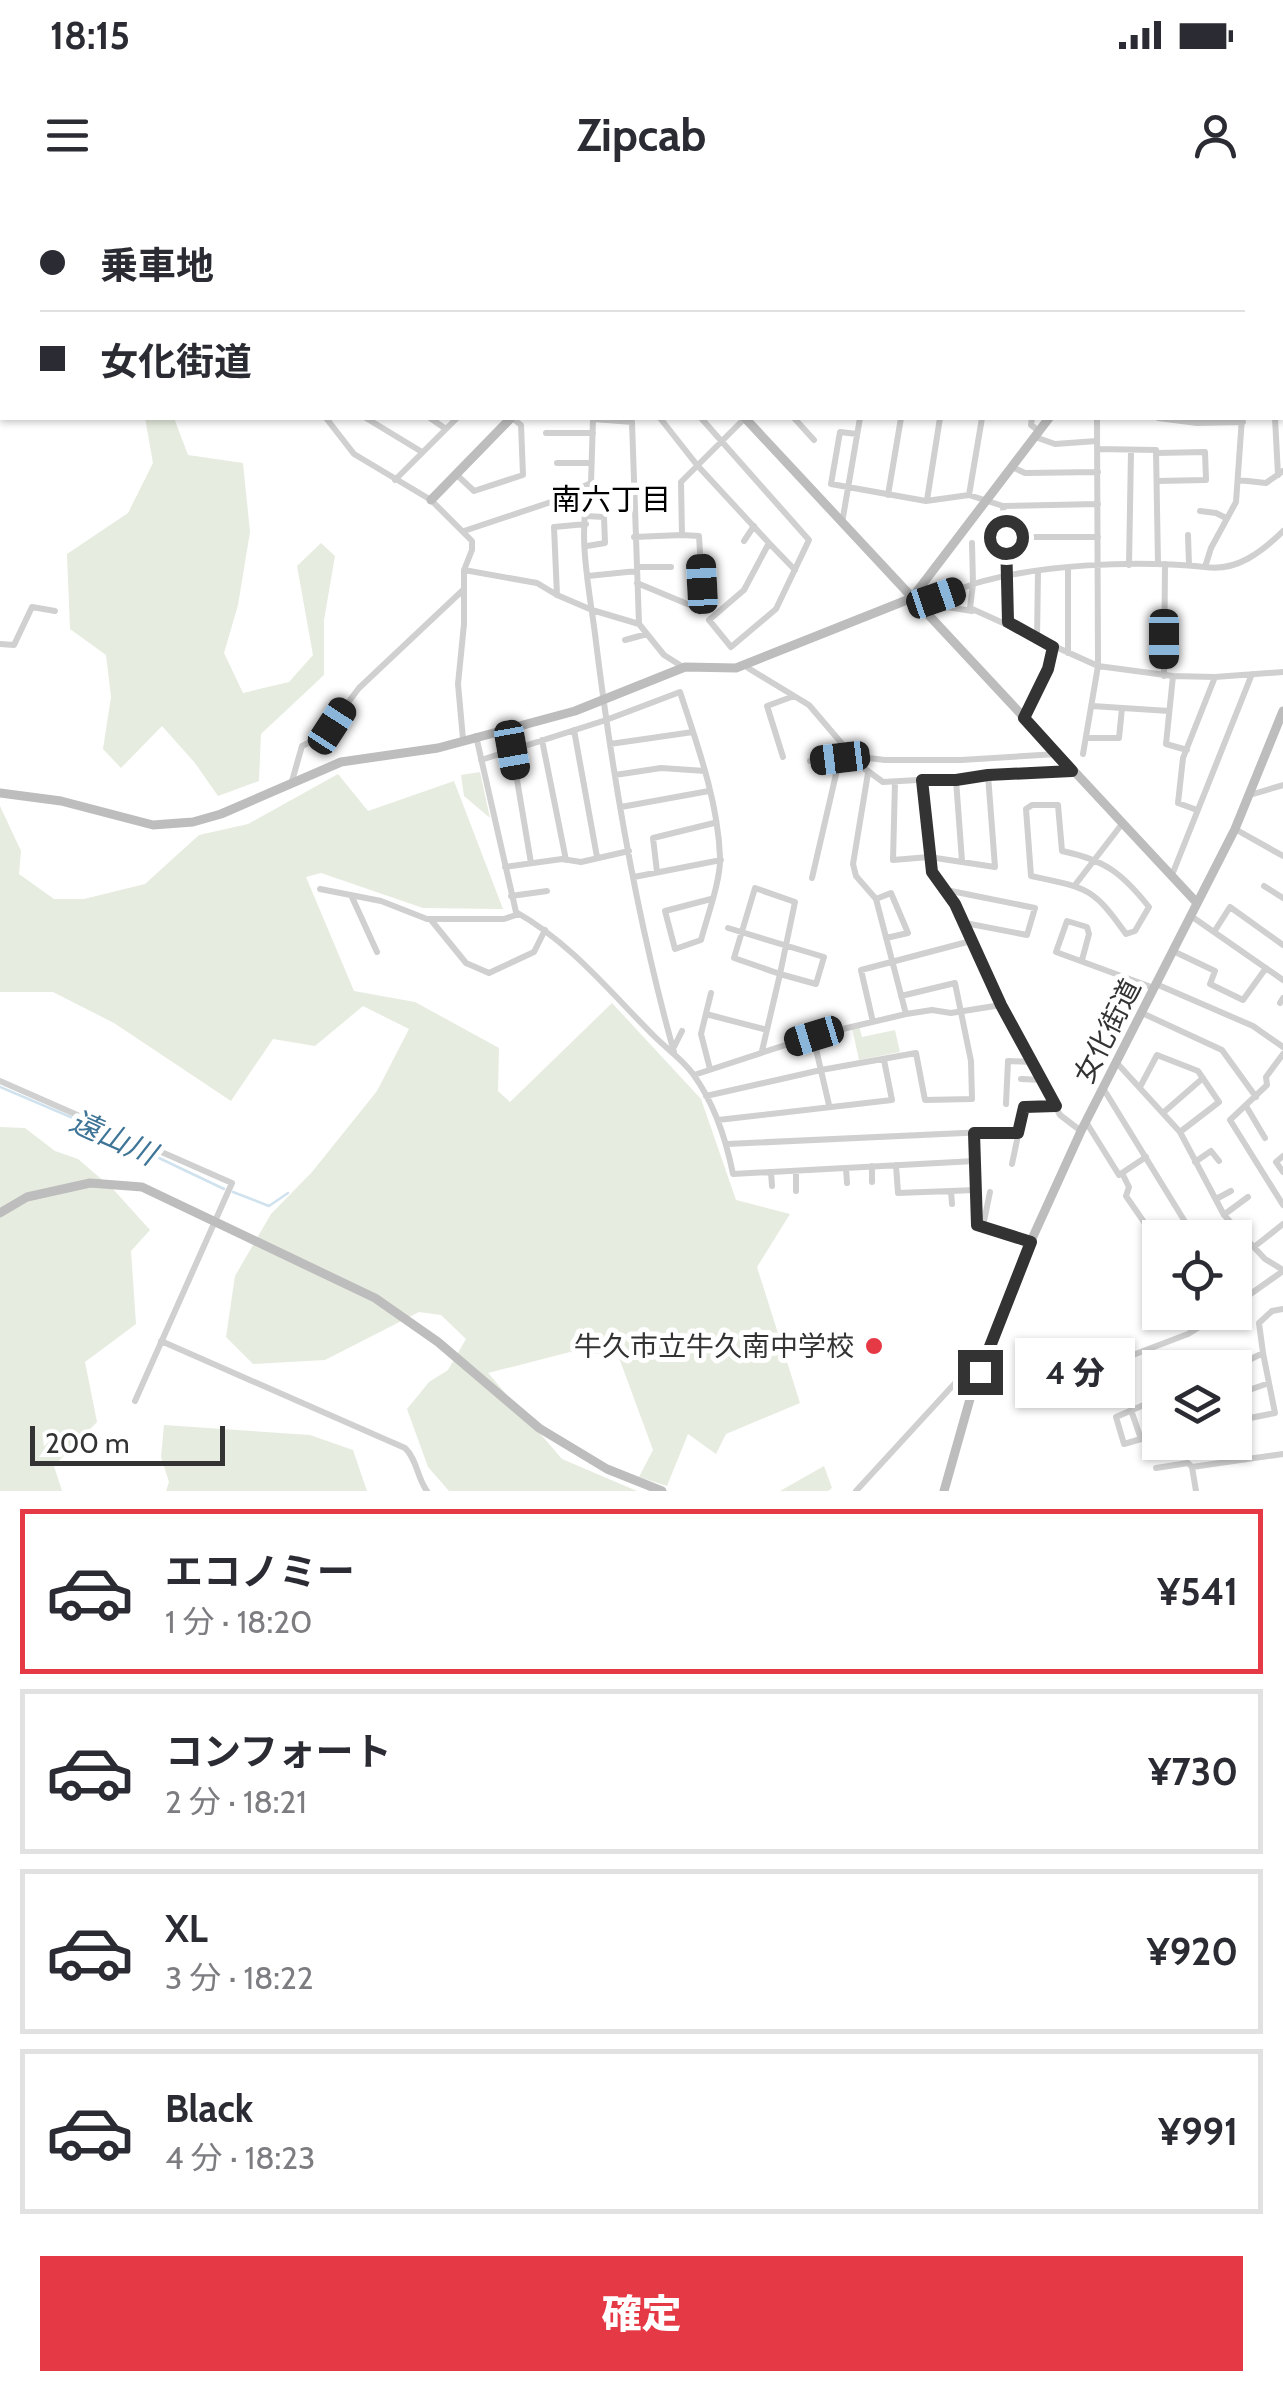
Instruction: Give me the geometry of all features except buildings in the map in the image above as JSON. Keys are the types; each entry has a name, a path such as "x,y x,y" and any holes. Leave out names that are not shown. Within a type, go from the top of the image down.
{"street":[{"path":"328,420 354,454 431,500 472,541 464,570 458,684 462,739"},
{"path":"369,420 422,452"},
{"path":"433,420 446,428"},
{"path":"395,480 455,420"},
{"path":"431,500 510,420"},
{"path":"458,476 474,491 523,476 521,426 514,420"},
{"path":"593,420 591,483 585,500 588,576 603,697 628,850 674,1051"},
{"path":"606,420 632,422 639,624"},
{"path":"662,420 697,465 794,570"},
{"path":"703,420 809,540 776,609 731,648 709,620 744,590 769,542"},
{"path":"682,535 681,482 743,420"},
{"path":"747,420 1197,903"},
{"path":"796,420 814,440"},
{"path":"842,524 860,420"},
{"path":"888,495 901,420"},
{"path":"926,501 940,420"},
{"path":"969,494 982,420"},
{"path":"1032,420 1037,434 1054,444 1205,452 1206,480 1157,481"},
{"path":"0,793 62,801 135,822 170,825 220,814 340,762 438,748 575,710 684,668 736,668 912,598 1048,420"},
{"path":"1084,754 1098,666 1097,420"},
{"path":"1174,420 1243,420 1236,502 1205,566"},
{"path":"1238,480 1266,483 1281,473 1275,420"},
{"path":"858,434 840,432 830,484 926,501 969,494 1003,506 1098,504"},
{"path":"546,434 592,433"},
{"path":"1129,564 1131,450"},
{"path":"1156,452 1169,676 1166,744 1187,750"},
{"path":"557,463 592,463"},
{"path":"1012,467 1025,473 1098,472"},
{"path":"464,531 552,502 591,483"},
{"path":"1003,506 1008,622"},
{"path":"1200,511 1216,512 1226,518"},
{"path":"557,595 554,527 604,516 605,543 587,546"},
{"path":"744,541 754,526"},
{"path":"1283,532 1238,564 1218,569 1129,564 1008,574 936,598 934,605 1008,622 1098,666 1215,678 1283,672"},
{"path":"1188,535 1188,565"},
{"path":"634,537 700,536 702,584 696,590"},
{"path":"1006,537 1098,537"},
{"path":"972,542 972,611"},
{"path":"588,576 672,567"},
{"path":"1068,569 1068,654"},
{"path":"464,570 537,582 592,610 639,624 664,655 684,668"},
{"path":"1037,639 1038,571"},
{"path":"638,583 696,608"},
{"path":"292,781 302,746 323,736 359,688 464,589"},
{"path":"0,644 14,645 32,607 56,611"},
{"path":"624,640 648,634"},
{"path":"1024,718 1048,669 1053,647"},
{"path":"747,663 748,668 810,705 868,773 883,782 1072,771"},
{"path":"1171,876 1252,674"},
{"path":"1197,810 1178,803 1187,750 1215,678"},
{"path":"481,760 680,692 705,771 721,860 701,940 675,949 665,911 711,899"},
{"path":"783,757 767,706 796,696"},
{"path":"1092,706 1170,711"},
{"path":"1086,738 1119,738 1122,708"},
{"name":"女化街道","path":"944,1491 970,1399 1031,1242 1084,1126 1235,829 1283,711"},
{"path":"574,730 597,857"},
{"path":"610,744 693,732"},
{"path":"476,736 510,896 519,914 545,930 588,967 694,1075 718,1120 733,1174 976,1160"},
{"path":"542,740 566,860"},
{"path":"512,750 531,863"},
{"path":"810,761 852,756 962,760 1057,754"},
{"path":"812,878 840,758"},
{"path":"615,775 661,768 705,771"},
{"path":"868,773 853,864 856,876 876,899 906,1014"},
{"path":"895,782 893,860 928,857 995,867 988,775"},
{"path":"922,780 932,872 964,923 1001,1005 1060,1115 1084,1126 1119,1175 1146,1158"},
{"path":"956,780 962,861"},
{"path":"1250,795 1282,787"},
{"path":"620,807 709,791"},
{"path":"1058,804 1062,851 1095,859 1125,876 1149,906 1135,931 1126,934 1103,901 1075,885 1032,876 1026,809 1032,805 1058,804"},
{"path":"657,872 653,838 714,823"},
{"path":"1075,885 1122,824"},
{"path":"1235,829 1283,856"},
{"path":"505,867 581,862 628,850"},
{"path":"634,876 721,860"},
{"path":"1264,886 1283,898"},
{"path":"728,928 742,932 786,944 824,957 816,984 780,974 734,958 742,932 756,888 795,902 786,944 780,974 762,1052"},
{"path":"320,889 381,901 430,920 504,919 519,914"},
{"path":"510,896 547,890"},
{"path":"946,890 1034,908 1028,935 964,923"},
{"path":"876,899 891,893 908,933 886,938"},
{"path":"351,895 376,952"},
{"path":"1214,932 1230,907 1283,945"},
{"path":"1191,916 1283,980"},
{"path":"430,920 466,963 489,974 534,952 545,930"},
{"path":"1082,960 1089,934 1087,927 1068,921 1056,952 1253,1026 1282,1054 1256,1097 1230,1120 1283,1205"},
{"path":"874,1022 861,970 970,941"},
{"path":"1173,951 1215,971 1210,984 1243,1000 1266,968"},
{"path":"706,1096 916,1053 925,1100 972,1099 971,1061 955,982 901,996"},
{"path":"710,1070 701,1034 711,993"},
{"path":"694,1075 814,1036 906,1014 1001,1005"},
{"path":"1142,1013 1222,1050 1256,1097"},
{"path":"706,1014 767,1030"},
{"path":"674,1051 682,1030"},
{"path":"814,1036 829,1105"},
{"path":"1140,1087 1157,1056 1198,1072 1218,1102 1180,1132"},
{"path":"718,1120 892,1100 884,1060"},
{"path":"1006,1104 1008,1061 1032,1062"},
{"path":"1116,1062 1180,1132 1224,1215 1274,1266 1283,1270"},
{"path":"1164,1112 1202,1078"},
{"path":"1021,1080 1042,1080"},
{"path":"0,1081 232,1184 136,1401"},
{"path":"1103,1088 1184,1220"},
{"path":"1012,1164 1024,1107 1056,1106"},
{"path":"1246,1106 1266,1138"},
{"path":"974,1133 977,1225 1031,1242"},
{"path":"727,1144 1018,1133"},
{"path":"1194,1162 1211,1151 1219,1161"},
{"path":"1283,1156 1276,1162 1283,1172"},
{"path":"896,1165 898,1194 976,1190"},
{"path":"872,1166 872,1182"},
{"path":"846,1168 847,1183"},
{"path":"796,1170 796,1190"},
{"path":"771,1172 772,1186"},
{"path":"1122,1173 1129,1187 1126,1196 1143,1220"},
{"path":"0,1213 27,1197 90,1183 142,1187 375,1298 438,1342 539,1428 607,1469 662,1491"},
{"path":"1216,1199 1231,1190"},
{"path":"951,1192 952,1204"},
{"path":"983,1226 990,1192"},
{"path":"1224,1215 1248,1197"},
{"path":"1254,1247 1283,1224"},
{"path":"1252,1292 1283,1270"},
{"path":"1252,1418 1275,1413 1259,1323 1272,1311 1283,1308"},
{"path":"1116,1362 1195,1330"},
{"path":"161,1341 405,1448 427,1491"},
{"path":"856,1491 990,1345"},
{"path":"1252,1358 1263,1353"},
{"path":"1252,1389 1269,1383"},
{"path":"1130,1410 1140,1439 1124,1444 1116,1417 1130,1410 1142,1405"},
{"path":"1192,1467 1283,1454"},
{"path":"1156,1468 1188,1463 1196,1491"}],"shaded area":[{"path":"145,420 175,420 188,455 243,463 250,532 238,605 224,653 243,693 289,682 313,655 297,566 321,543 335,556 324,620 324,675 261,734 259,781 218,796 162,726 121,768 103,749 111,697 106,655 70,629 67,554 128,513 153,463"},
{"path":"480,772 490,818 464,796 461,775"},
{"path":"338,774 368,811 454,781 503,909 423,908 321,873 306,877 354,991 415,1002 499,1048 498,1091 510,1102 612,1003 701,1099 736,1200 790,1214 757,1267 800,1403 726,1434 716,1454 688,1434 667,1486 639,1477 653,1450 618,1355 570,1352 488,1373 562,1459 637,1491 449,1491 428,1467 407,1409 429,1382 448,1370 466,1339 441,1315 419,1312 325,1360 253,1364 226,1337 235,1276 271,1214 312,1172 377,1091 409,1029 363,1006 315,1046 273,1039 231,1101 114,1023 53,992 0,992 0,806 21,851 19,874 54,899 84,899 145,884 199,835 248,824"},
{"path":"859,1026 862,1037 895,1030 900,1052 859,1060 852,1028"},
{"path":"0,1127 25,1128 55,1151 78,1159 113,1189 150,1230 131,1251 136,1324 85,1362 97,1422 54,1466 62,1491 0,1491"},
{"path":"164,1425 310,1435 353,1450 367,1491 166,1491 169,1482 161,1457"},
{"path":"824,1466 832,1488 828,1491 780,1491"}],"waterway":[{"name":"遠山川","path":"0,1087 224,1189"},
{"name":"遠山川","path":"233,1192 269,1206 288,1193"}],"place":[{"name":"牛久市立牛久南中学校","path":"874,1346"}],"district":[{"name":"南六丁目","path":"611,500"}],"route":[{"path":"980,1372 1031,1242 977,1225 974,1133 1018,1133 1024,1107 1056,1106 1001,1005 955,904 932,872 922,780 1072,771 1024,718 1048,669 1053,647 1008,622 1006,537"}]}
